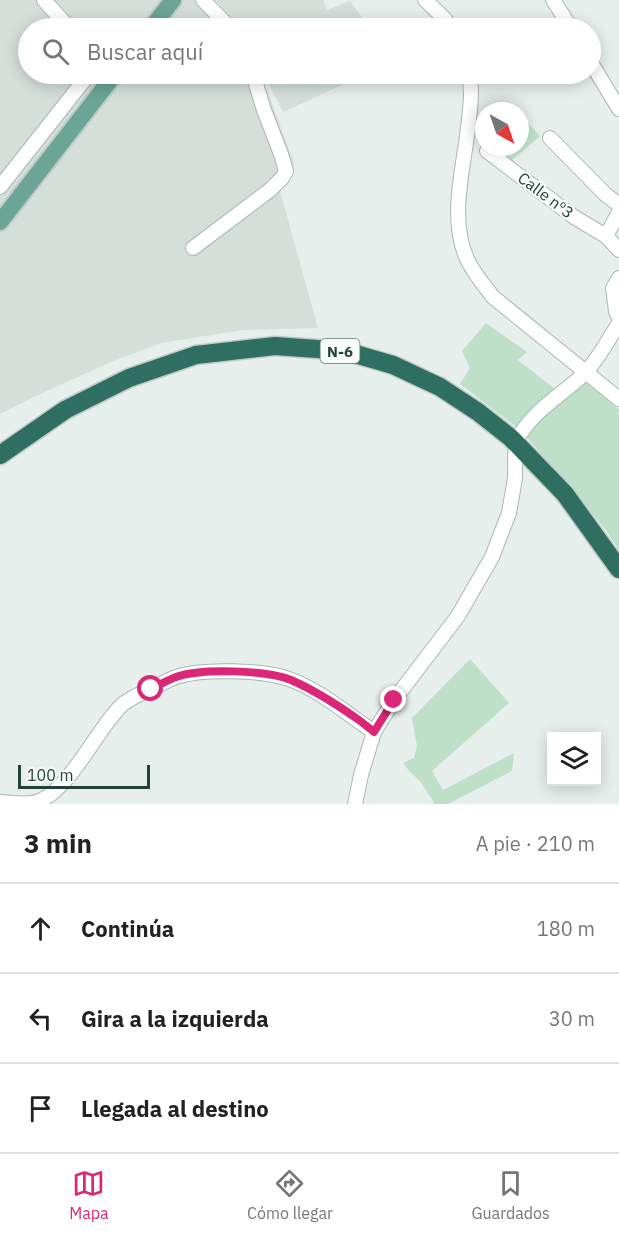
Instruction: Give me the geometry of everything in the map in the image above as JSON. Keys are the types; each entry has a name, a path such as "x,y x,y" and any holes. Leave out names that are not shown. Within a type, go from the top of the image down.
{"highway":[{"name":"N-6","path":"0,455 65,410 86,399 129,378 196,355 275,346 345,351 393,365 440,387 478,411 511,438 565,494 619,570"}],"main road":[{"path":"146,18 161,0"},
{"path":"159,18 173,0"},
{"path":"0,206 95,84"},
{"path":"0,222 108,84"}],"street":[{"path":"44,0 60,18"},
{"path":"204,0 221,18"},
{"path":"425,0 444,18"},
{"path":"552,0 564,18"},
{"path":"601,78 619,108"},
{"path":"0,187 81,84"},
{"path":"193,248 270,190 286,171 256,84"},
{"path":"469,84 470,108 458,210 459,236 467,259 477,277 493,297 619,399"},
{"path":"550,138 605,194 619,212 606,236"},
{"name":"Calle nº3","path":"494,156 574,217 606,236 619,250"},
{"path":"521,434 528,422 586,372 619,320 613,288 619,278"},
{"path":"355,804 374,732 394,700 458,616 492,557 509,513 515,478 515,454"},
{"path":"0,802 33,803 57,789 72,773 112,716 124,704 135,696 177,676 211,672 248,672 290,679 355,717 374,732"}],"shaded area":[{"path":"0,0 213,0 228,18 18,18 18,84 265,84 294,163 290,177 280,191 318,328 243,330 161,343 111,362 0,414"},
{"path":"216,0 323,0 327,10 350,1 363,18 230,18"},
{"path":"269,84 344,84 283,112"}],"green space":[{"path":"529,124 540,136 529,145"},
{"path":"506,156 517,156 511,161"},
{"path":"486,323 527,352 518,360 555,389 519,429 460,384 470,368 462,351"},
{"path":"581,378 619,410 619,550 606,530 525,435"},
{"path":"470,659 509,703 432,771 443,790 514,753 512,771 448,804 435,804 420,781 403,763 414,758 417,746 412,718"}],"route":[{"path":"151,689 177,676 211,672 248,672 272,675 290,679 311,690 355,717 374,732 394,700"}]}
